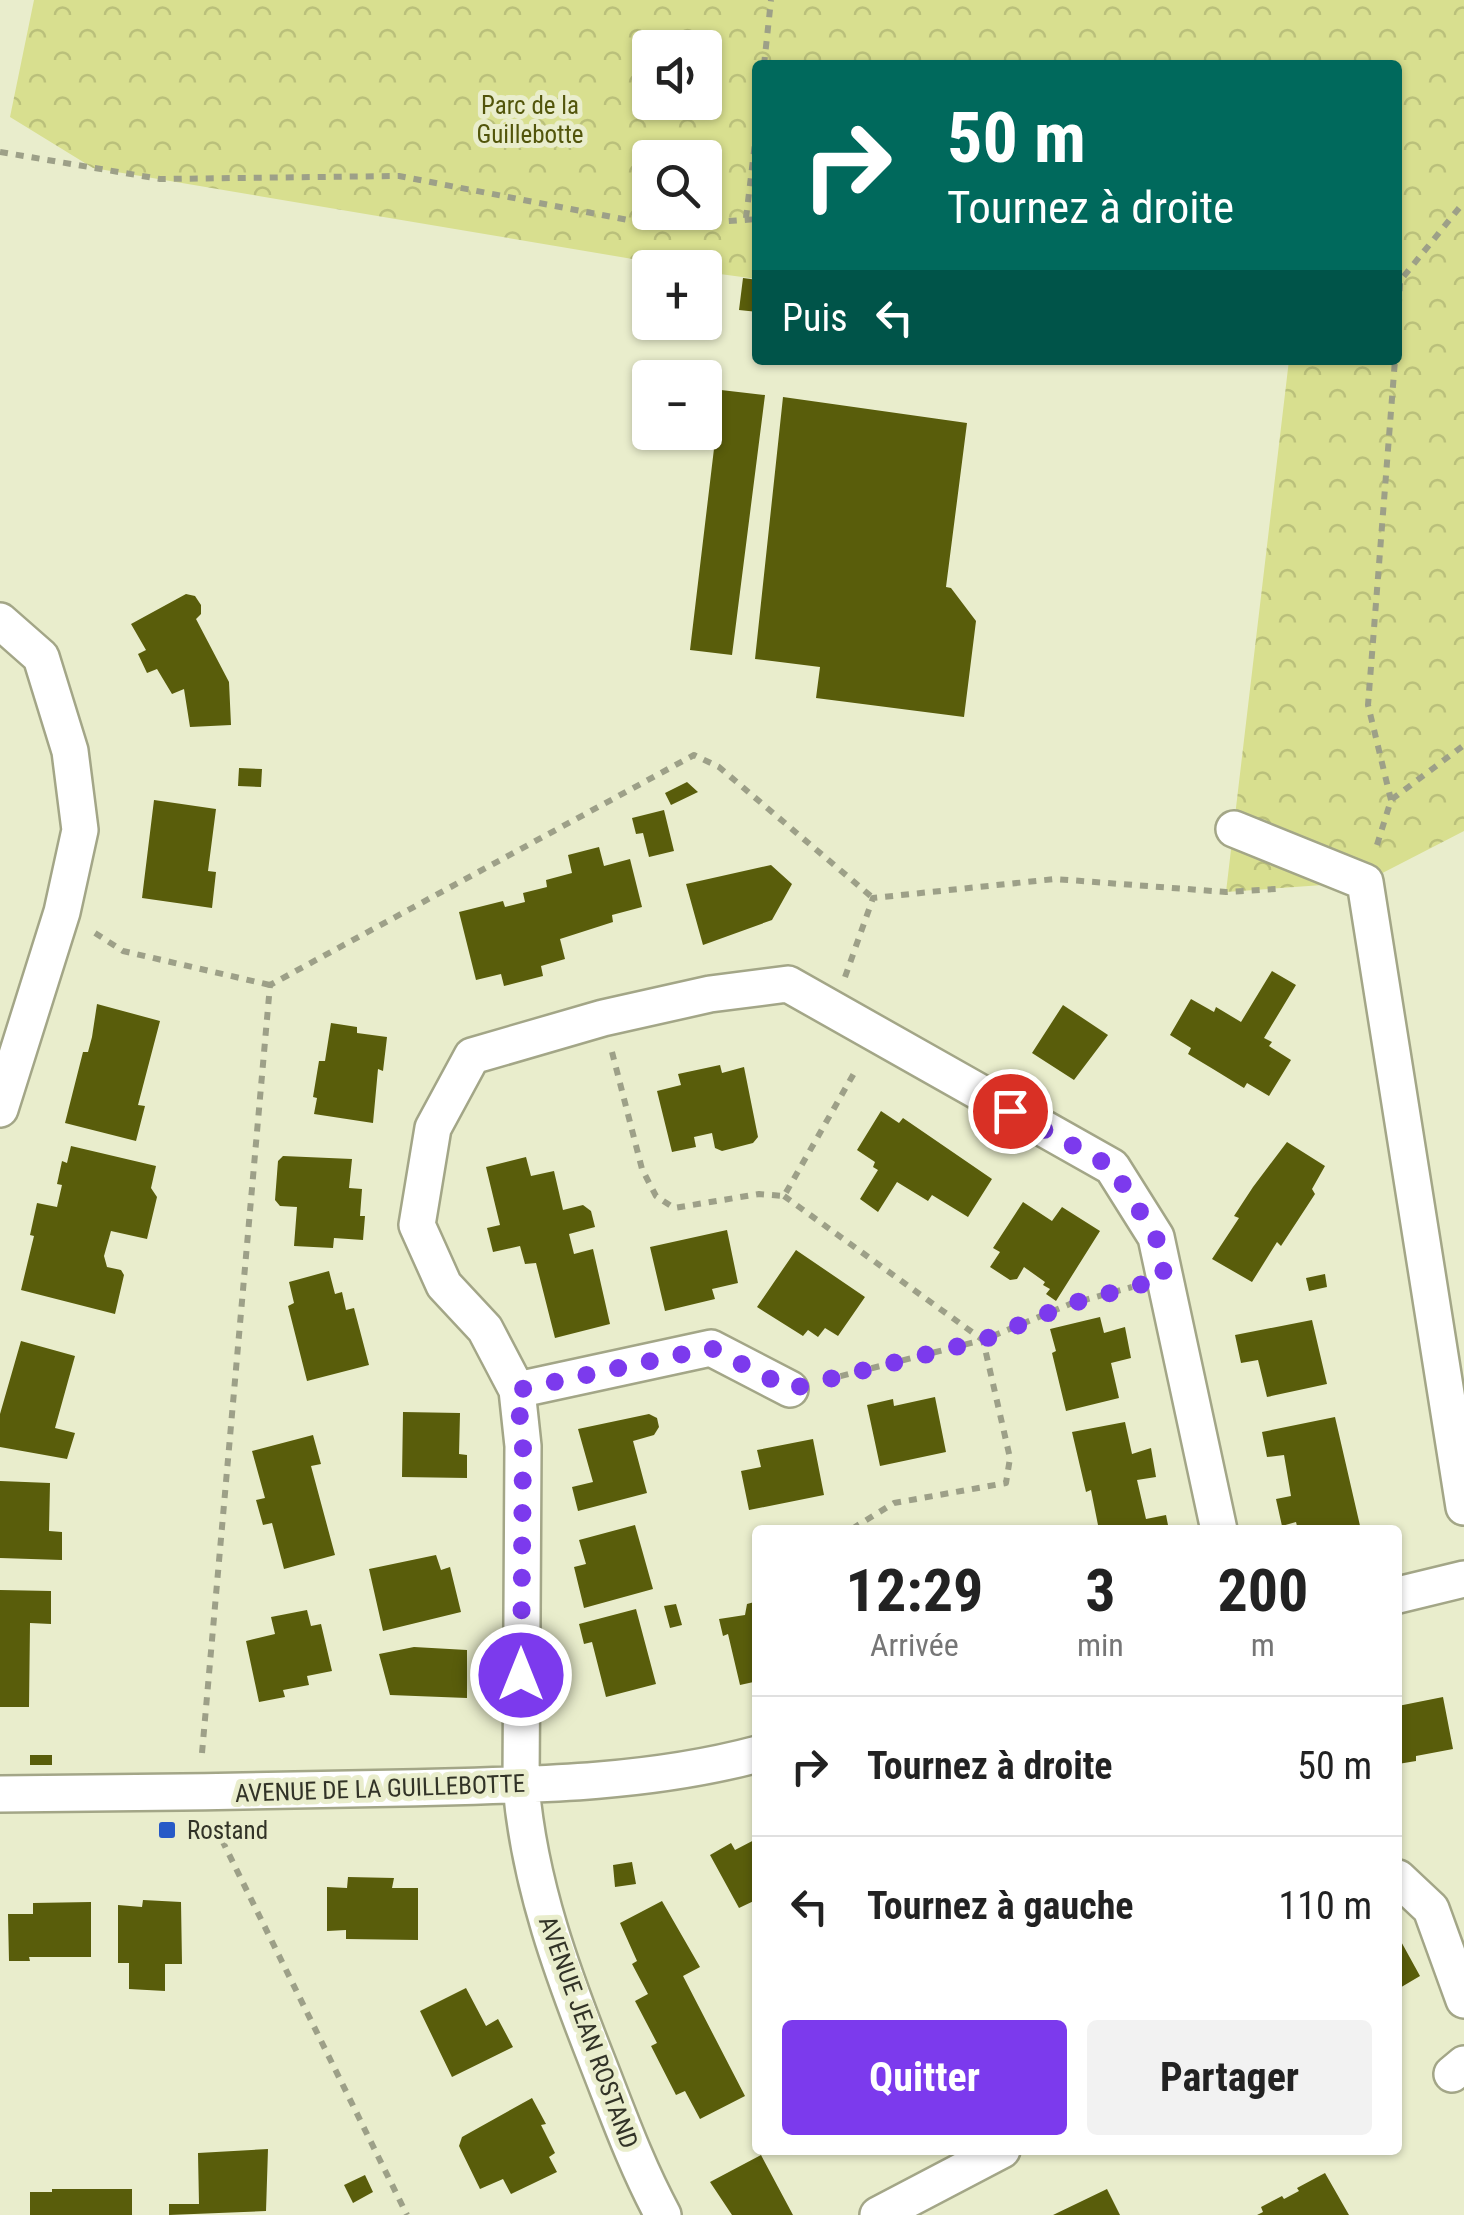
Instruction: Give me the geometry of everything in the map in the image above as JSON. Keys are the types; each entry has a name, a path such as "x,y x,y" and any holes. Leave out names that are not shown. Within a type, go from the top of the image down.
{"street":[{"path":"0,621 41,657 70,751 80,830 62,912 0,1109"},
{"path":"1234,830 1364,882 1464,1507"},
{"path":"790,1389 711,1348 517,1390 485,1330 444,1285 417,1226 433,1128 472,1056 603,1018 710,994 788,984 1112,1167 1156,1237 1219,1525"},
{"name":"AVENUE JEAN ROSTAND","path":"517,1390 523,1446 521,1785 525,1838 558,1962 643,2178 662,2215"},
{"path":"1402,1595 1464,1579"},
{"name":"AVENUE DE LA GUILLEBOTTE","path":"0,1794 521,1785 717,1765 752,1756"},
{"path":"1402,1882 1430,1909 1464,2000"},
{"path":"878,2215 992,2155"}],"path":[{"path":"765,60 771,0"},
{"path":"0,152 160,178 399,176 659,226 752,218"},
{"path":"746,218 752,168"},
{"path":"1402,277 1464,202"},
{"path":"1364,882 1392,800 1368,705 1396,365"},
{"path":"1392,800 1464,745"},
{"path":"62,912 123,951 270,986 694,755 719,767 874,898 1055,879 1226,892 1286,888"},
{"path":"833,1011 874,898"},
{"path":"270,986 198,1793 408,2215"},
{"path":"603,1018 642,1169 656,1196 674,1208 759,1194 784,1196 983,1340 1010,1458 1006,1483 894,1503 859,1525"},
{"path":"784,1196 876,1036"},
{"path":"790,1389 983,1340 1070,1304 1165,1278"}],"green space":[{"name":"Parc de la Guillebotte","path":"34,0 1464,0 1464,831 1365,882 1226,892 1288,365 1402,365 1402,60 752,60 752,278 722,274 722,250 632,250 632,259 93,168 10,117"}],"building":[{"path":"743,278 752,279 752,311 739,310"},
{"path":"722,390 765,395 732,655 690,650 714,450 722,450"},
{"path":"783,397 967,423 946,587 951,588 976,621 964,717 816,698 820,667 755,659"},
{"path":"186,594 195,596 201,605 201,614 196,619 229,682 231,725 190,727 184,689 172,694 157,669 147,673 138,654 146,650 131,624"},
{"path":"239,768 262,769 261,787 238,786"},
{"path":"687,782 698,792 671,805 665,793"},
{"path":"154,800 216,809 208,871 216,872 212,908 142,898"},
{"path":"664,810 674,851 649,857 643,833 636,834 632,818"},
{"path":"599,847 604,866 630,859 642,907 612,915 613,922 560,939 565,959 541,966 543,976 504,986 501,974 476,980 459,912 503,901 505,907 525,902 523,893 547,887 546,880 572,873 568,855"},
{"path":"771,865 792,884 772,920 703,945 686,884"},
{"path":"1272,971 1296,985 1264,1038 1272,1042 1269,1046 1291,1060 1269,1096 1247,1083 1244,1088 1188,1054 1191,1048 1170,1035 1191,999 1214,1012 1216,1007 1241,1022"},
{"path":"97,1004 160,1021 138,1105 145,1106 136,1141 65,1123 83,1052 88,1052"},
{"path":"1063,1005 1108,1035 1074,1080 1032,1053"},
{"path":"331,1023 357,1027 357,1033 387,1037 383,1071 378,1069 373,1123 314,1114 319,1061 325,1061"},
{"path":"720,1065 722,1073 744,1067 758,1137 753,1143 722,1151 715,1148 712,1133 694,1137 696,1147 672,1152 657,1091 681,1085 678,1074"},
{"path":"881,1111 899,1123 903,1118 992,1179 968,1217 932,1195 928,1201 897,1182 878,1212 860,1199 878,1170 873,1167 875,1162 857,1150"},
{"path":"1287,1142 1325,1166 1312,1189 1315,1194 1252,1282 1212,1259 1239,1218 1234,1216"},
{"path":"71,1146 156,1166 151,1188 157,1197 147,1239 111,1231 104,1256 107,1267 121,1270 124,1275 115,1314 21,1290 34,1236 30,1235 37,1203 57,1207 62,1161 67,1163"},
{"path":"283,1156 352,1159 349,1188 362,1189 363,1240 334,1238 333,1248 294,1246 297,1207 280,1206 275,1200 278,1161"},
{"path":"526,1157 531,1176 554,1171 563,1210 583,1205 591,1211 595,1227 569,1234 574,1254 593,1249 610,1324 555,1338 536,1263 525,1264 520,1246 493,1252 487,1228 500,1225 486,1167"},
{"path":"1023,1202 1052,1221 1062,1207 1100,1231 1056,1301 1046,1294 1050,1289 1043,1285 1045,1282 1024,1267 1017,1279 1010,1280 990,1267 1000,1252 993,1248"},
{"path":"727,1230 738,1283 712,1289 715,1299 665,1311 650,1247"},
{"path":"796,1250 865,1297 838,1336 825,1328 818,1337 808,1330 803,1336 757,1307"},
{"path":"329,1271 335,1294 342,1292 346,1310 354,1308 369,1365 307,1381 288,1306 294,1303 289,1282"},
{"path":"1325,1274 1327,1287 1309,1291 1306,1278"},
{"path":"1100,1317 1104,1333 1125,1327 1131,1358 1111,1363 1119,1398 1066,1411 1050,1329"},
{"path":"1312,1320 1327,1384 1267,1397 1258,1360 1241,1363 1235,1335"},
{"path":"21,1341 75,1356 55,1428 75,1433 67,1459 0,1447 0,1414"},
{"path":"935,1397 946,1452 880,1466 867,1405 893,1399 894,1406"},
{"path":"403,1412 460,1413 459,1454 467,1455 467,1478 402,1477"},
{"path":"649,1414 657,1418 659,1427 654,1435 633,1441 647,1493 578,1511 572,1487 593,1482 578,1429"},
{"path":"1335,1417 1360,1525 1282,1525 1276,1499 1291,1496 1284,1455 1267,1457 1262,1432"},
{"path":"1125,1422 1132,1454 1151,1448 1156,1477 1137,1480 1146,1519 1166,1515 1168,1525 1098,1525 1072,1432"},
{"path":"313,1435 321,1464 311,1466 335,1555 284,1569 272,1523 263,1525 256,1500 265,1498 252,1451"},
{"path":"813,1439 824,1495 749,1510 741,1471 761,1467 757,1450"},
{"path":"0,1481 50,1483 49,1531 62,1532 62,1560 0,1558"},
{"path":"635,1525 653,1589 584,1608 574,1567 586,1564 579,1540"},
{"path":"436,1555 441,1570 450,1567 461,1612 383,1631 369,1569"},
{"path":"0,1590 51,1591 51,1624 30,1623 29,1707 0,1707"},
{"path":"752,1603 752,1682 740,1685 728,1634 723,1636 719,1619 745,1615 747,1604"},
{"path":"676,1604 682,1625 670,1628 664,1606"},
{"path":"636,1609 656,1684 606,1697 592,1642 584,1644 579,1624"},
{"path":"307,1610 311,1626 321,1624 332,1671 307,1676 309,1685 283,1690 285,1697 259,1702 246,1641 275,1634 271,1617"},
{"path":"414,1647 467,1650 467,1698 390,1695 379,1654"},
{"path":"1443,1697 1453,1749 1416,1756 1416,1761 1402,1763 1402,1705"},
{"path":"30,1755 52,1755 52,1765 30,1765"},
{"path":"752,1841 752,1902 739,1908 710,1855 731,1843 735,1850"},
{"path":"632,1862 636,1884 615,1887 613,1865"},
{"path":"348,1877 394,1878 392,1888 418,1888 418,1940 346,1939 346,1930 327,1931 327,1887 347,1888"},
{"path":"143,1900 181,1902 182,1964 165,1964 165,1991 129,1989 129,1963 118,1963 118,1905 142,1907"},
{"path":"662,1901 700,1967 683,1976 745,2096 700,2119 685,2091 676,2095 651,2046 657,2043 635,2001 648,1994 632,1964 637,1961 620,1923"},
{"path":"91,1902 91,1957 29,1957 30,1961 9,1961 8,1914 33,1914 33,1903"},
{"path":"1402,1943 1420,1976 1402,1987"},
{"path":"466,1988 486,2026 498,2019 513,2047 452,2077 420,2011"},
{"path":"532,2098 546,2124 541,2125 555,2153 549,2157 557,2172 511,2194 503,2179 480,2189 459,2146 462,2137"},
{"path":"268,2149 266,2211 169,2215 169,2204 199,2204 198,2153"},
{"path":"761,2155 793,2215 732,2215 710,2182"},
{"path":"1325,2173 1349,2215 1257,2215 1263,2212 1261,2207 1282,2196 1284,2199"},
{"path":"365,2175 373,2192 353,2203 344,2185"},
{"path":"132,2189 132,2215 30,2215 30,2192"},
{"path":"1107,2189 1120,2215 1053,2215"}],"place":[{"name":"Rostand","path":"167,1830"}],"route":[{"path":"521,1675 523,1446 517,1390 711,1348 790,1389 983,1340 1070,1304 1165,1278 1156,1237 1112,1167 1010,1111"}]}
